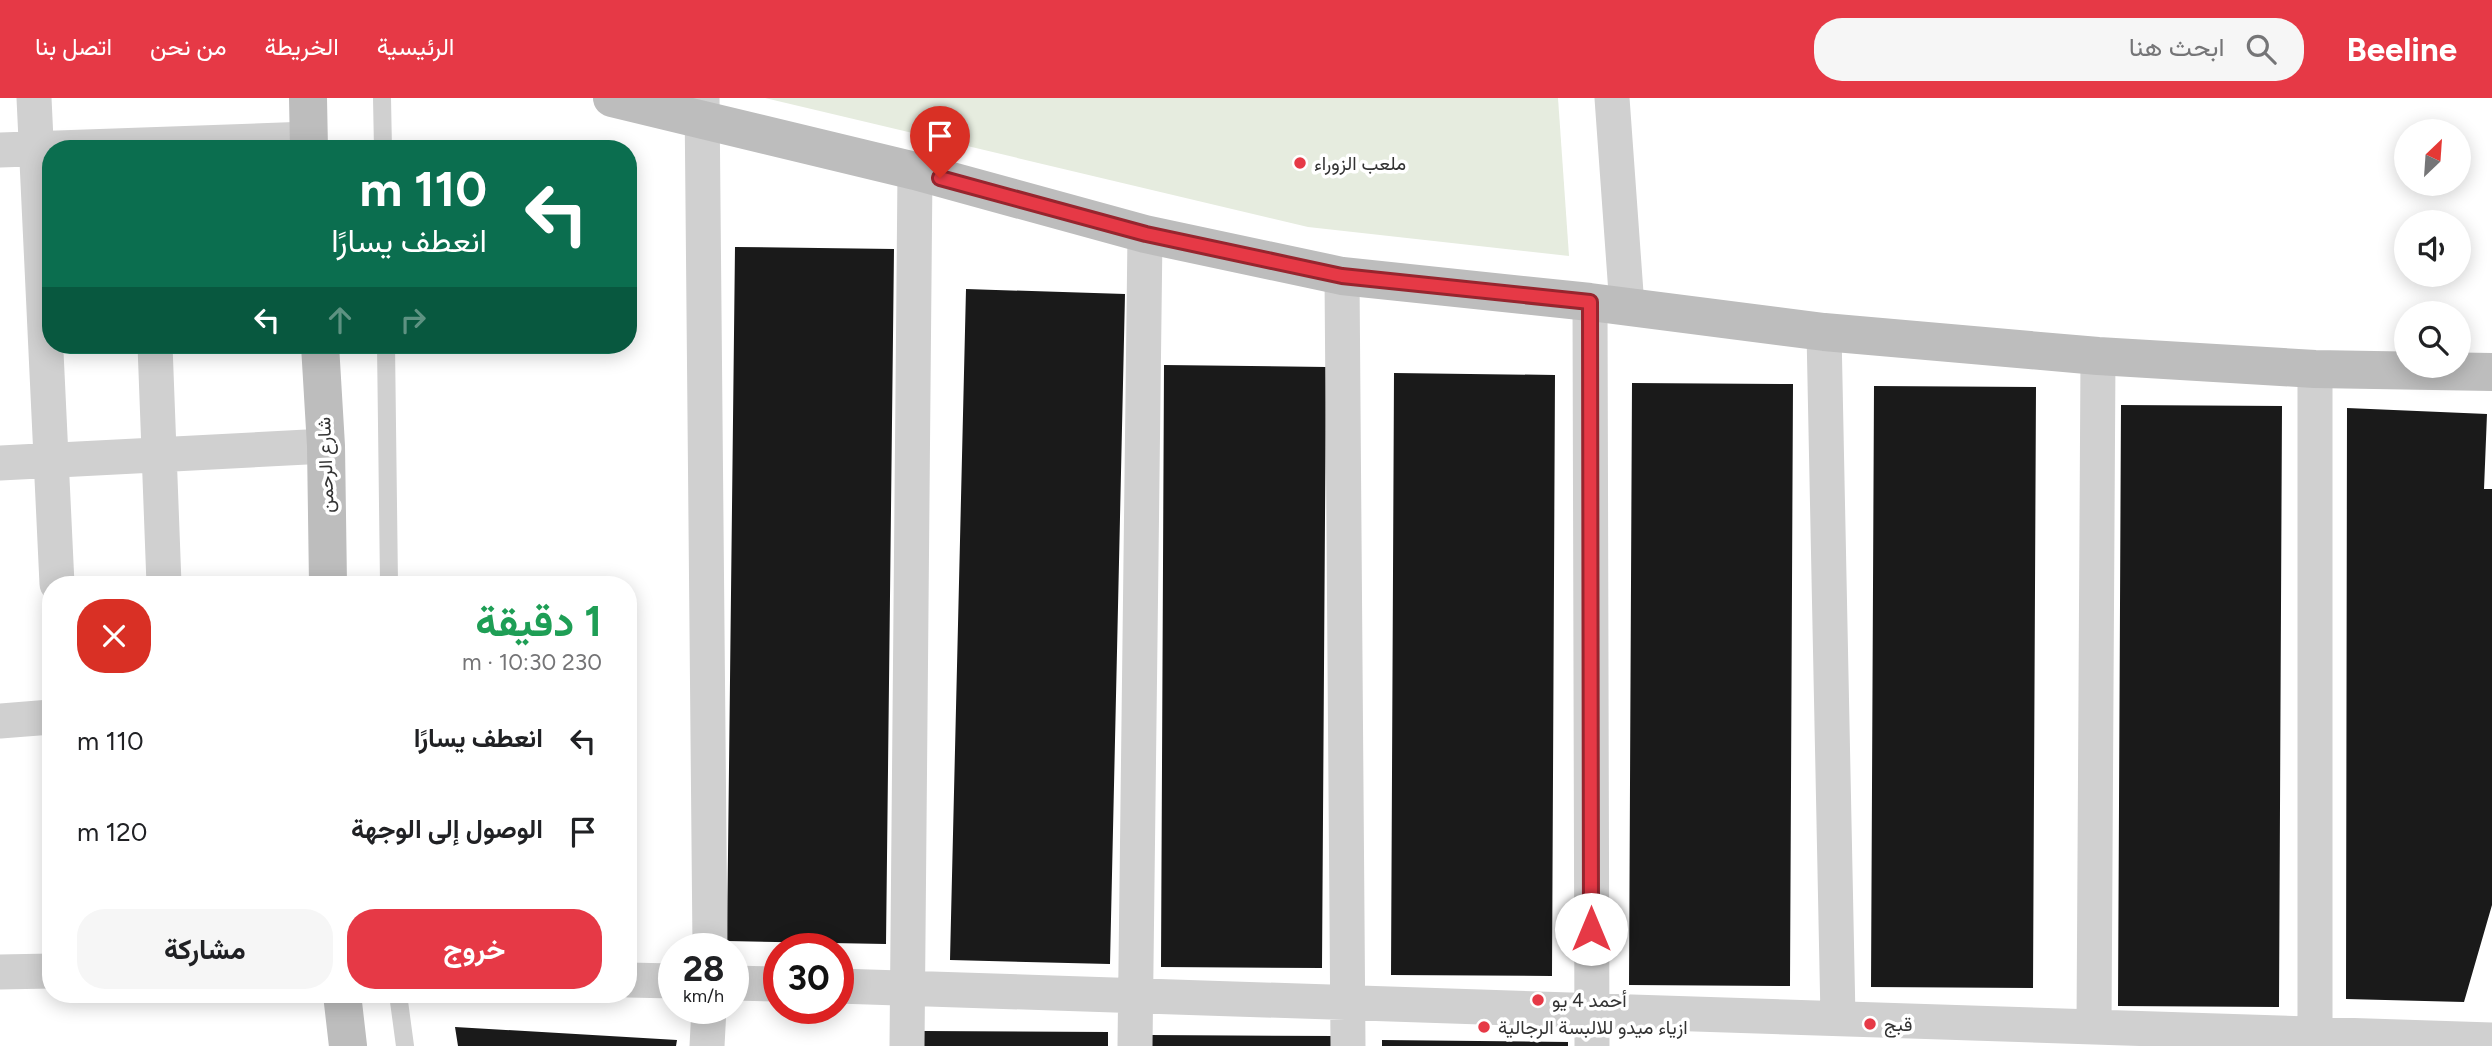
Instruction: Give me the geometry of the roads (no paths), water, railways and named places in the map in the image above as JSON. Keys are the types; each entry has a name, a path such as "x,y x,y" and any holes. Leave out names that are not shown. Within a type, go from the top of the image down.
{"street":[{"path":"34,98 42,266"},
{"path":"308,98 309,140"},
{"path":"612,98 701,108 915,171 1146,234 1342,276 1824,332 2098,356 2315,369 2492,372"},
{"path":"1592,1046 1612,98"},
{"path":"701,108 710,933"},
{"path":"0,150 42,149"},
{"path":"907,1046 915,171"},
{"path":"1135,1046 1146,234"},
{"path":"1342,276 1348,1046"},
{"path":"1824,332 1838,1018"},
{"path":"47,354 57,576"},
{"path":"155,354 164,576"},
{"name":"شارع الرحمن","path":"321,354 326,446 328,576"},
{"path":"2094,1026 2098,356"},
{"path":"2315,369 2315,1033"},
{"path":"0,463 326,446"},
{"path":"0,721 42,719"},
{"path":"0,971 42,971"},
{"path":"637,980 658,981"},
{"path":"854,986 2492,1040"},
{"path":"343,1003 348,1046"},
{"path":"707,1046 708,1024"}],"lane":[{"path":"382,98 383,140"},
{"path":"386,354 389,576"},
{"path":"399,1003 405,1046"}],"place":[{"name":"ملعب الزوراء","path":"1300,163"},
{"name":"أحمد 4 يو","path":"1538,1000"},
{"name":"قبج","path":"1870,1024"},
{"name":"ازياء ميدو للالبسة الرجالية","path":"1484,1027"}]}
